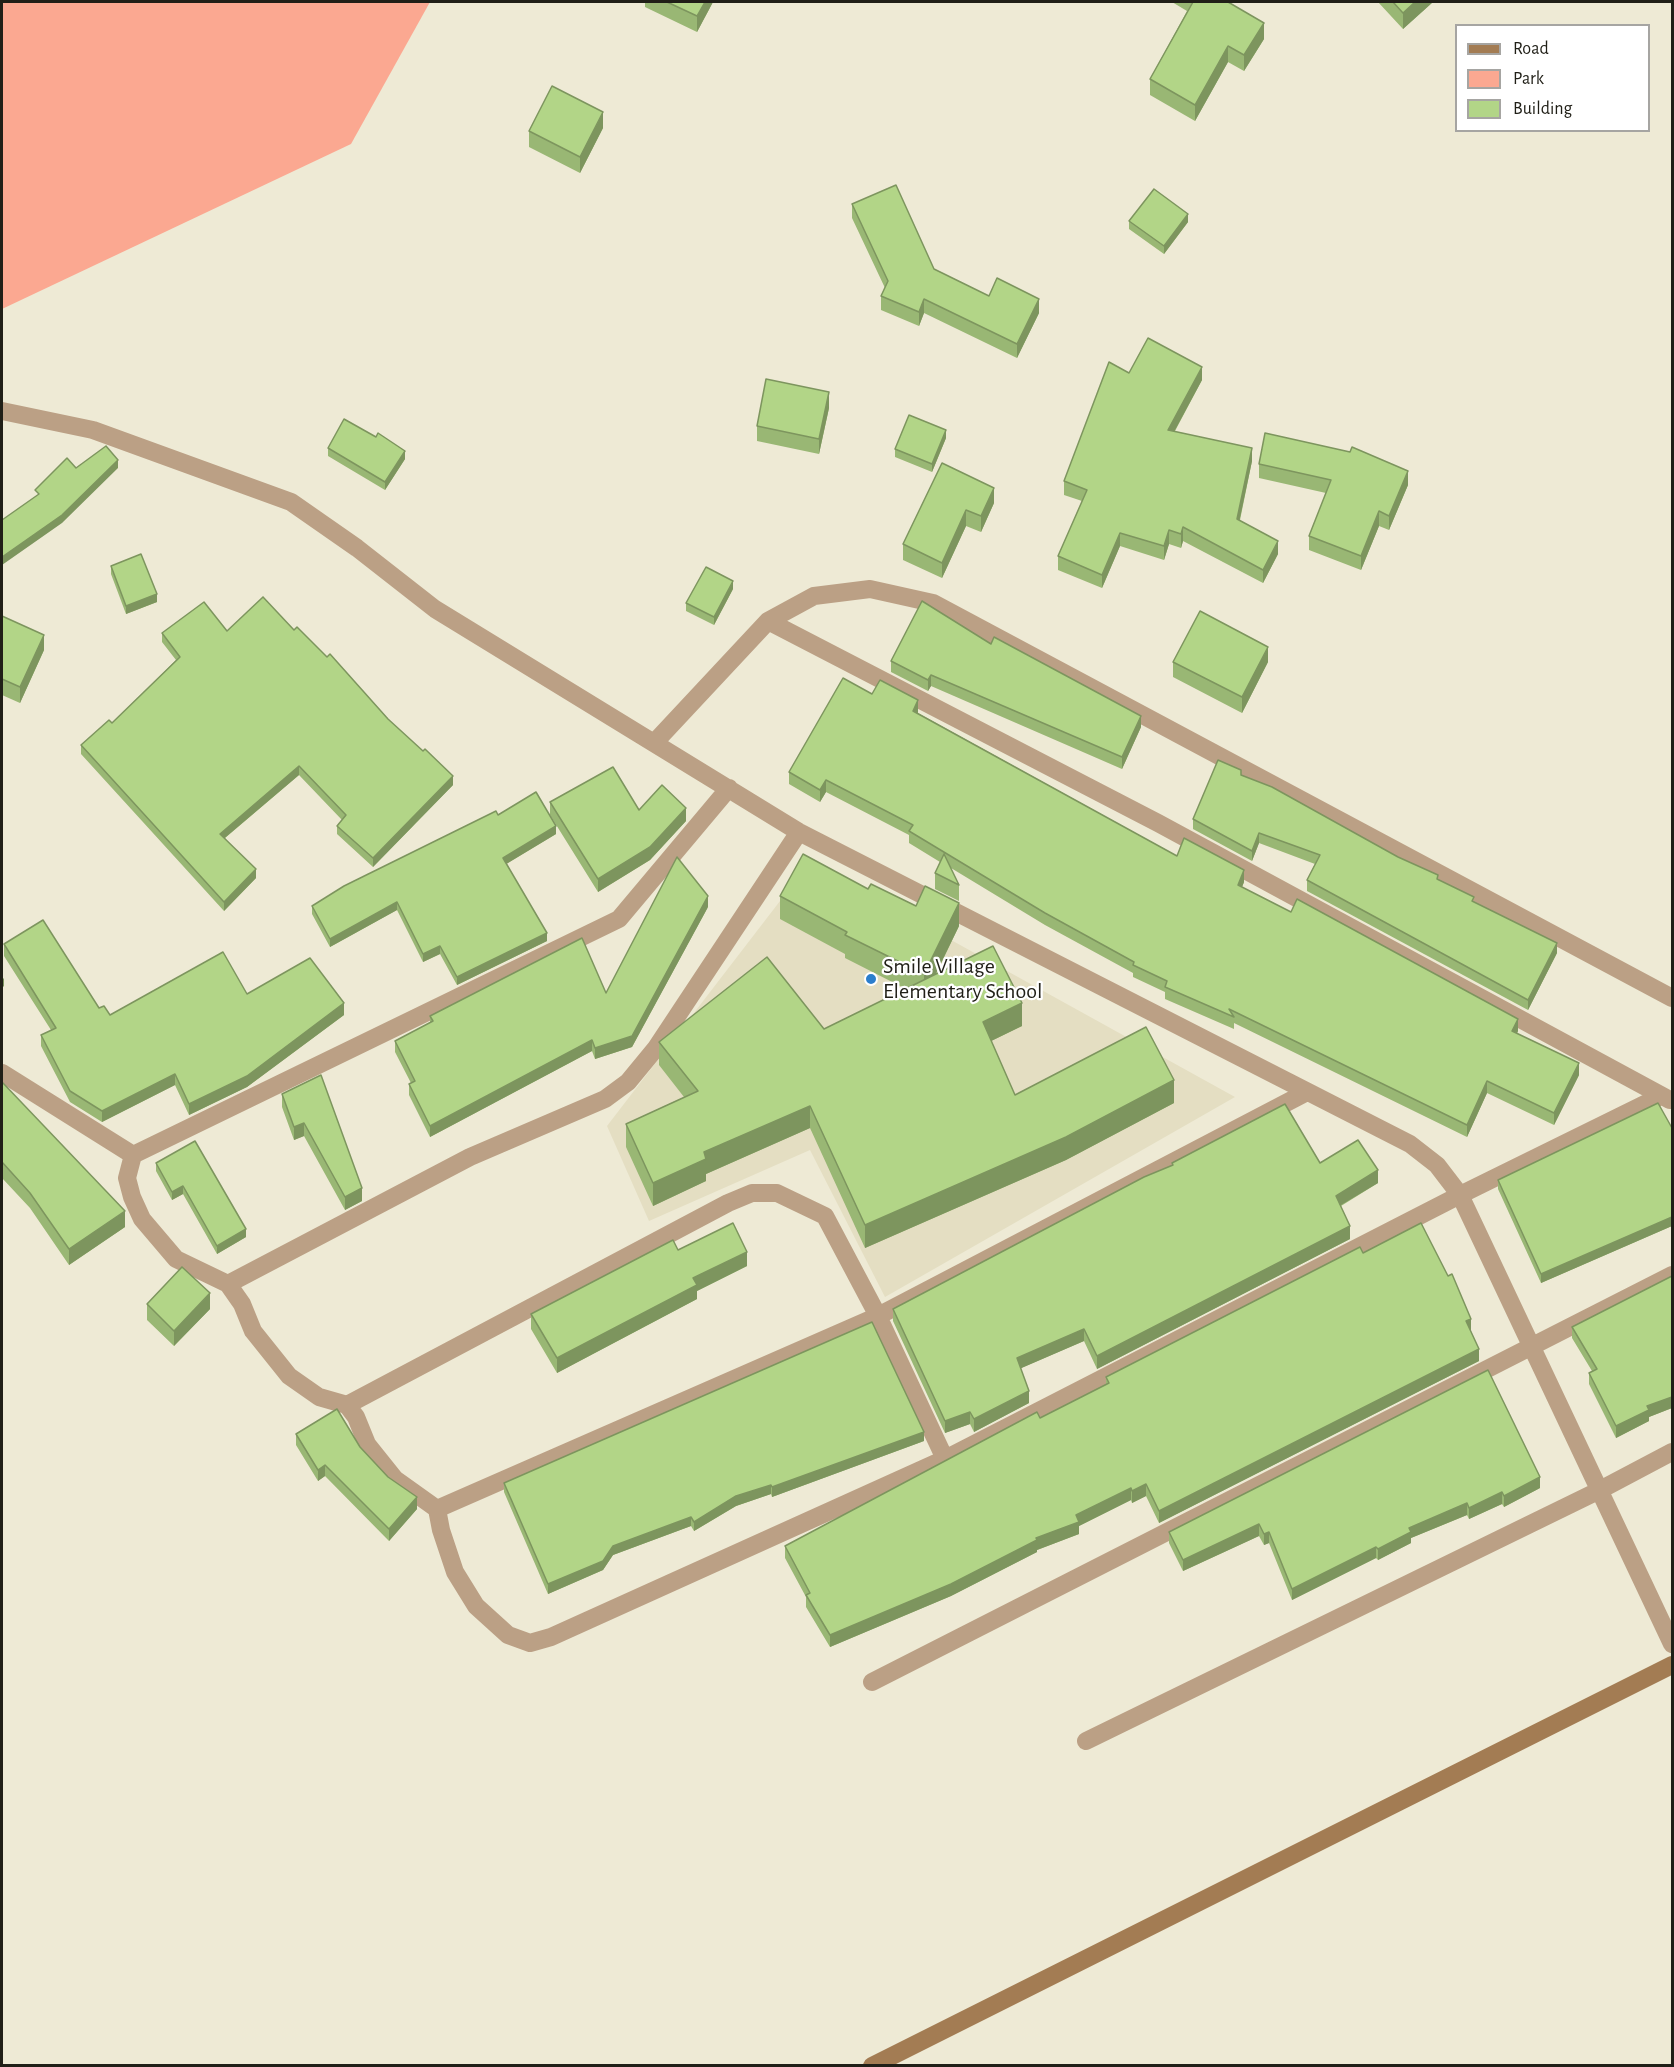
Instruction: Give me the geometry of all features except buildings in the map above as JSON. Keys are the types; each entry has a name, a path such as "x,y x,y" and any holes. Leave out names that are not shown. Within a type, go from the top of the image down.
{"street":[{"path":"2,411 93,430 291,502 357,548 435,609 799,832 1410,1144 1437,1165 1460,1195 1672,1644"},
{"path":"655,742 768,621 814,596 870,588 933,603 1672,998"},
{"path":"768,621 1158,823 1667,1098"},
{"path":"729,788 619,919 133,1155 127,1178 132,1197 142,1219 176,1259 228,1284 242,1304 253,1331 289,1376 319,1397 347,1405 356,1417 367,1444 395,1479 437,1509 441,1530 455,1572 476,1606 508,1635 530,1643 551,1637 945,1459 1460,1195 1667,1098"},
{"path":"228,1284 470,1157 606,1099 628,1082 656,1048 799,832"},
{"path":"2,1073 133,1155"},
{"path":"437,1509 878,1316 1307,1092"},
{"path":"347,1405 752,1193 777,1193 825,1216 878,1316 945,1459"},
{"path":"872,1682 1672,1275"},
{"path":"1086,1741 1600,1490 1672,1452"},
{"path":"872,2066 1672,1665"}],"shaded area":[{"name":"Smile Village Elementary School","path":"810,862 1235,1097 885,1297 810,1150 649,1221 607,1126"}],"green space":[{"path":"2,2 430,2 351,144 2,309"}],"place":[{"name":"Smile Village Elementary School","path":"871,979"}]}
